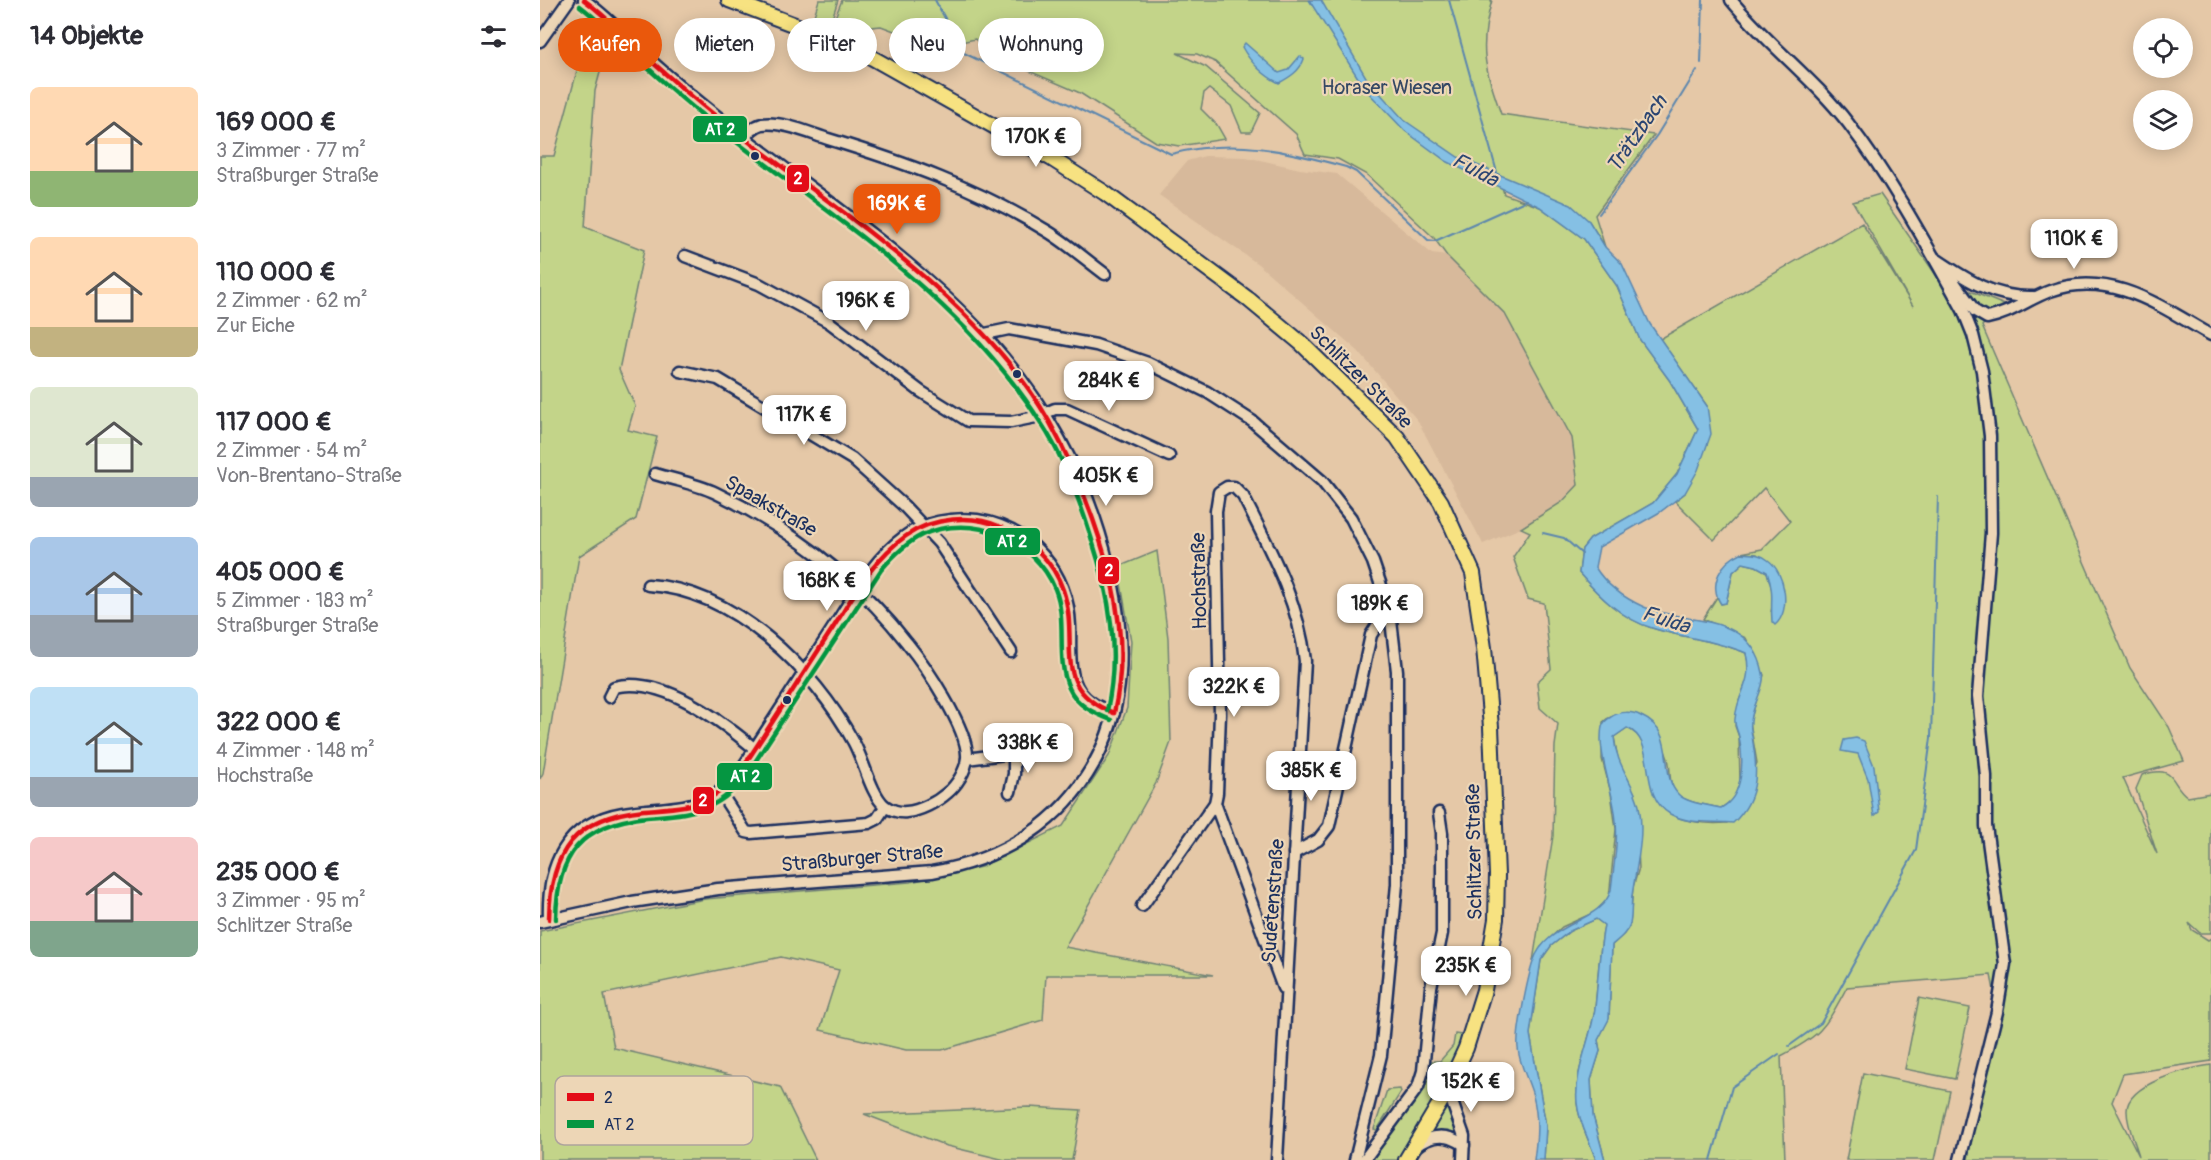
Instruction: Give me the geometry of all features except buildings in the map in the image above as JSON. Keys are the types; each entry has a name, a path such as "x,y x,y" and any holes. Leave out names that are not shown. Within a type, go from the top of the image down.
{"main road":[{"name":"Schlitzer Straße","path":"729,0 853,46 1052,159 1104,192 1248,299 1301,343 1396,437 1435,493 1473,573 1484,648 1491,727 1497,875 1496,919 1488,969 1472,1032 1452,1080 1406,1160"}],"street":[{"path":"540,40 570,0"},
{"name":"Straßburger Straße","path":"545,920 676,895 760,885 918,874 977,861 1027,836 1067,801 1090,772 1114,713 1119,691 1121,651 1111,576 1085,491 1045,413 985,334 906,260 802,179 744,138 673,80 584,0"},
{"path":"1731,0 1848,123 1936,262 1973,335 1982,371 1990,436 1991,533 1978,696 1986,776 1986,826 2005,964 1996,1012 1960,1160"},
{"path":"744,138 757,126 771,124 805,131 894,159 949,181 1048,231 1106,274"},
{"path":"685,256 759,284 829,322 920,391 968,421 1011,422 1055,409 1067,410 1169,456"},
{"path":"1936,262 1952,278 1981,317 2005,314 2037,296 2077,284 2109,285 2141,296 2211,335"},
{"path":"1936,262 1995,293 2013,297 2037,296"},
{"path":"985,334 1009,329 1096,345 1165,370 1230,406 1308,467 1343,506 1373,562 1390,612 1397,671 1399,720 1397,884 1382,1055 1355,1160"},
{"path":"680,371 717,379 852,459 924,526 954,564 1011,652"},
{"name":"Spaakstraße","path":"655,474 714,492 782,530 859,588 922,662 964,740 967,759"},
{"name":"Hochstraße","path":"1215,803 1220,714 1216,511 1219,492 1227,486"},
{"name":"Sudetenstraße","path":"1227,486 1234,487 1243,496 1284,582 1296,611 1303,638 1305,661 1277,1160"},
{"path":"545,920 555,865 562,850 583,829 611,815 693,804 720,792 755,748 859,588 887,552 905,536 924,526 958,519 987,522 1019,534 1042,553 1056,573 1065,594 1070,625 1071,661 1077,686 1090,702 1114,713"},
{"path":"648,585 667,586 690,594 738,617 760,632 804,672 844,724 877,795 885,807 909,812 941,799 953,788 967,759 1048,748"},
{"path":"1294,852 1318,840 1329,826 1371,635 1380,621 1390,612"},
{"path":"609,697 614,687 629,683 660,691 697,707 755,748"},
{"path":"1010,792 1014,774 1014,754"},
{"path":"720,792 746,832 751,833 869,823 877,819 885,807"},
{"path":"1142,906 1215,803"},
{"path":"1215,803 1285,992"},
{"path":"1365,1160 1418,1087 1423,1071 1431,987 1442,933 1442,833 1439,813"},
{"path":"1452,1080 1452,1102 1462,1128 1463,1160"},
{"path":"1414,1147 1436,1136 1449,1137 1464,1145"}],"shaded area":[{"path":"1205,156 1246,157 1300,169 1337,174 1432,254 1447,256 1505,314 1572,438 1578,485 1563,502 1521,528 1483,544 1418,421 1358,351 1258,264 1159,195 1187,161"}],"green space":[{"path":"819,0 838,0 832,18 813,18"},
{"name":"Horaser Wiesen","path":"842,0 1492,0 1484,46 1487,70 1501,114 1654,135 1595,215 1605,247 1589,221 1499,177 1504,194 1540,207 1584,239 1617,286 1640,340 1670,381 1698,429 1677,474 1653,503 1590,539 1582,549 1579,573 1612,606 1641,624 1746,653 1750,672 1739,701 1735,726 1739,737 1740,781 1734,799 1721,808 1692,802 1681,797 1674,790 1668,759 1659,736 1650,723 1637,715 1629,714 1618,715 1603,722 1602,759 1611,793 1616,829 1609,898 1595,912 1562,927 1541,947 1533,961 1553,836 1555,746 1558,724 1540,708 1537,682 1551,669 1544,603 1528,599 1513,557 1530,532 1521,528 1562,502 1578,485 1572,438 1505,314 1447,256 1434,238 1367,175 1338,159 1305,154 1296,134 1215,62 1197,54 1177,53 1206,67 1260,113 1251,132 1242,132 1231,106 1209,89 1204,93 1201,109 1217,125 1225,139 1179,146 1156,142 1080,93 1032,72 1104,72 1104,18 978,18 978,42 975,39 966,41 966,18 889,18 889,29 877,26 877,18 835,18"},
{"path":"577,72 600,72 595,91 585,227 644,250 619,370 635,406 628,430 657,437 636,519 579,556 543,773 540,779 540,156 554,156"},
{"path":"1880,194 1938,278 2007,306 1992,315 1982,326 2130,668 2169,727 2184,761 2123,778 2157,854 2136,789 2142,775 2154,772 2167,774 2188,797 2211,793 2211,933 2200,933 2189,923 2192,930 2208,940 2211,938 2211,1061 2123,1074 2112,1102 2139,1156 2128,1123 2129,1101 2147,1085 2160,1079 2211,1065 2211,1160 1968,1160 1994,990 1991,975 1847,987 1821,1029 1806,1042 1781,1056 1785,1160 1605,1160 1593,1116 1591,1080 1600,1051 1598,1040 1609,1018 1612,945 1624,934 1630,924 1633,887 1639,868 1635,794 1619,765 1614,737 1627,728 1639,738 1645,751 1651,785 1658,801 1670,814 1692,822 1727,823 1757,763 1750,722 1764,675 1746,638 1703,619 1717,597 1721,604 1726,603 1733,572 1743,563 1767,572 1774,597 1771,612 1783,587 1757,554 1741,553 1762,549 1790,521 1764,488 1714,540 1675,501 1685,493 1707,406 1660,339 1862,223 1913,306 1853,202"},
{"path":"1157,551 1168,638 1171,742 1156,783 1065,947 1213,975 1046,975 1043,1020 942,1050 906,1050 820,1030 839,970 781,957 604,994 614,1048 733,1076 555,1076 555,1145 753,1145 753,1081 780,1087 816,1160 540,1160 540,931 705,899 910,882 981,867 1063,826 1109,756 1127,708 1131,641 1118,567"},
{"path":"1596,919 1604,925 1595,1008 1580,1067 1577,1103 1580,1118 1596,1160 1544,1160 1546,1126 1530,1034 1541,960 1551,946 1570,931"},
{"path":"1919,998 1970,1008 1955,1079 1905,1069"},
{"path":"1455,1034 1461,1035 1462,1042 1433,1105 1400,1160 1370,1160 1423,1084 1431,1061 1440,1061 1453,1046"},
{"path":"1863,1073 1950,1091 1935,1160 1846,1160"},
{"path":"1400,1089 1401,1092 1377,1130 1374,1129 1387,1090"},
{"path":"1448,1099 1461,1137 1429,1134"},
{"path":"1029,1107 1081,1110 1072,1160 1005,1160 947,1146 864,1114"}],"water":[{"name":"Fulda","path":"1309,0 1321,0 1367,79 1404,120 1458,157 1571,205 1589,221 1605,247 1622,264 1650,324 1707,406 1711,434 1698,470 1685,493 1660,512 1599,547 1595,567 1610,585 1644,607 1731,630 1745,639 1756,653 1763,679 1751,723 1756,768 1755,780 1749,802 1733,823 1685,820 1670,814 1653,794 1646,756 1637,735 1627,728 1614,737 1621,765 1639,806 1641,829 1630,924 1625,933 1612,945 1609,1019 1598,1040 1600,1051 1591,1080 1593,1116 1605,1160 1596,1160 1582,1125 1577,1103 1580,1067 1595,1008 1604,925 1596,919 1570,931 1551,946 1541,960 1530,1034 1546,1126 1544,1160 1534,1160 1537,1121 1533,1096 1519,1054 1519,1030 1531,969 1540,949 1549,938 1596,910 1611,890 1616,831 1615,812 1601,740 1605,721 1626,712 1637,714 1652,723 1660,732 1664,742 1672,785 1686,800 1721,808 1729,802 1738,786 1742,756 1735,722 1748,672 1746,653 1641,624 1612,606 1579,573 1582,549 1590,539 1653,503 1677,474 1698,429 1670,381 1640,340 1617,286 1584,239 1540,207 1446,161 1405,131 1365,89"},
{"path":"1245,43 1279,73 1288,70 1300,56 1304,59 1291,76 1279,83 1268,77 1253,63 1242,47"},
{"path":"1741,553 1762,556 1779,573 1785,601 1780,619 1775,625 1772,622 1772,592 1767,572 1756,566 1743,563 1733,572 1726,603 1721,604 1717,596 1716,581 1722,568"},
{"path":"1856,738 1864,741 1874,766 1879,812 1874,816 1868,779 1858,754 1841,751 1844,740"}],"waterway":[{"path":"935,0 964,53 1171,154 1216,147 1259,148 1346,167 1356,172 1428,240 1435,241 1527,200"},
{"name":"Fulda","path":"1449,0 1498,176"},
{"name":"Trätzbach","path":"1701,63 1703,0"},
{"name":"Trätzbach","path":"1599,214 1657,135 1697,70"},
{"path":"1789,1046 1821,1023 1916,850 1931,738 1938,497"},
{"path":"1543,533 1564,538 1582,554"},
{"path":"1711,1160 1732,1087 1779,1054"}],"transit line":[{"name":"2","path":"584,0 712,113 855,221 943,294 983,334 1019,376 1049,421 1064,450 1089,507 1106,559 1119,624 1120,668 1114,713"},
{"path":"580,6 696,110 892,261 973,336 1009,378 1041,423 1064,464 1098,559 1108,602 1113,645 1113,667 1107,711"},
{"name":"2","path":"549,919 555,874 561,856 571,842 600,820 620,814 679,807 703,801 727,786 747,761 874,567 894,545 928,525 940,521 978,520 1011,532 1039,552 1053,569 1063,590 1068,609 1070,662 1074,677 1081,691 1094,703 1114,713"},
{"path":"556,919 561,877 577,846 589,835 624,821 698,810 714,804 736,787 745,777 881,570 900,550 922,535 941,529 961,527 981,529 1000,535 1033,556 1045,571 1059,601 1063,664 1069,688 1081,704 1092,712 1111,720"}]}
